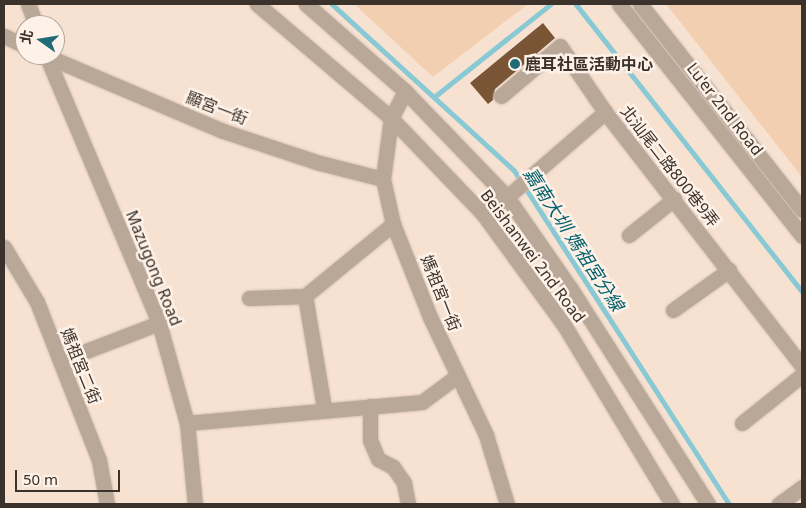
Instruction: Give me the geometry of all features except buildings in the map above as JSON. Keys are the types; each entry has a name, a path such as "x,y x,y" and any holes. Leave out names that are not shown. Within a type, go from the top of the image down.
{"street":[{"name":"Beishanwei 2nd Road","path":"257,4 391,118 483,214 564,325 672,504"},
{"name":"Beishanwei 2nd Road","path":"306,4 405,91 507,198 571,289 708,504"},
{"name":"Lu'er 2nd Road","path":"619,4 802,236"},
{"name":"Lu'er 2nd Road","path":"640,4 802,210"},
{"name":"北汕尾二路800巷9弄","path":"501,96 560,46 605,112 730,270 802,366"},
{"name":"顯宮一街","path":"65,64 223,131 320,163 383,179"},
{"name":"Mazugong Road","path":"50,65 159,323 187,423 195,504"},
{"name":"媽祖宮一街","path":"405,91 391,118 383,179 393,224 457,376 486,435 507,504"},
{"path":"483,214 507,198 605,112"},
{"path":"629,235 674,199"},
{"path":"249,298 305,296 393,224"},
{"name":"媽祖宮二街","path":"4,248 36,302 60,361 99,460 107,504"},
{"path":"673,310 730,270"},
{"path":"305,296 324,408"},
{"path":"60,361 159,323"},
{"path":"742,423 802,375"},
{"path":"187,423 324,408 422,402 457,376"},
{"path":"370,406 370,440 378,459 393,468 404,483 408,504"},
{"path":"779,504 802,487"}],"shaded area":[{"path":"354,4 528,4 433,77"},
{"path":"666,4 802,4 802,177"}],"waterway":[{"name":"嘉南大圳 媽祖宮分線","path":"332,4 514,170 729,504"},
{"path":"434,97 551,4"},
{"path":"576,4 802,291"}],"place":[{"name":"鹿耳社區活動中心","path":"515,64"}]}
